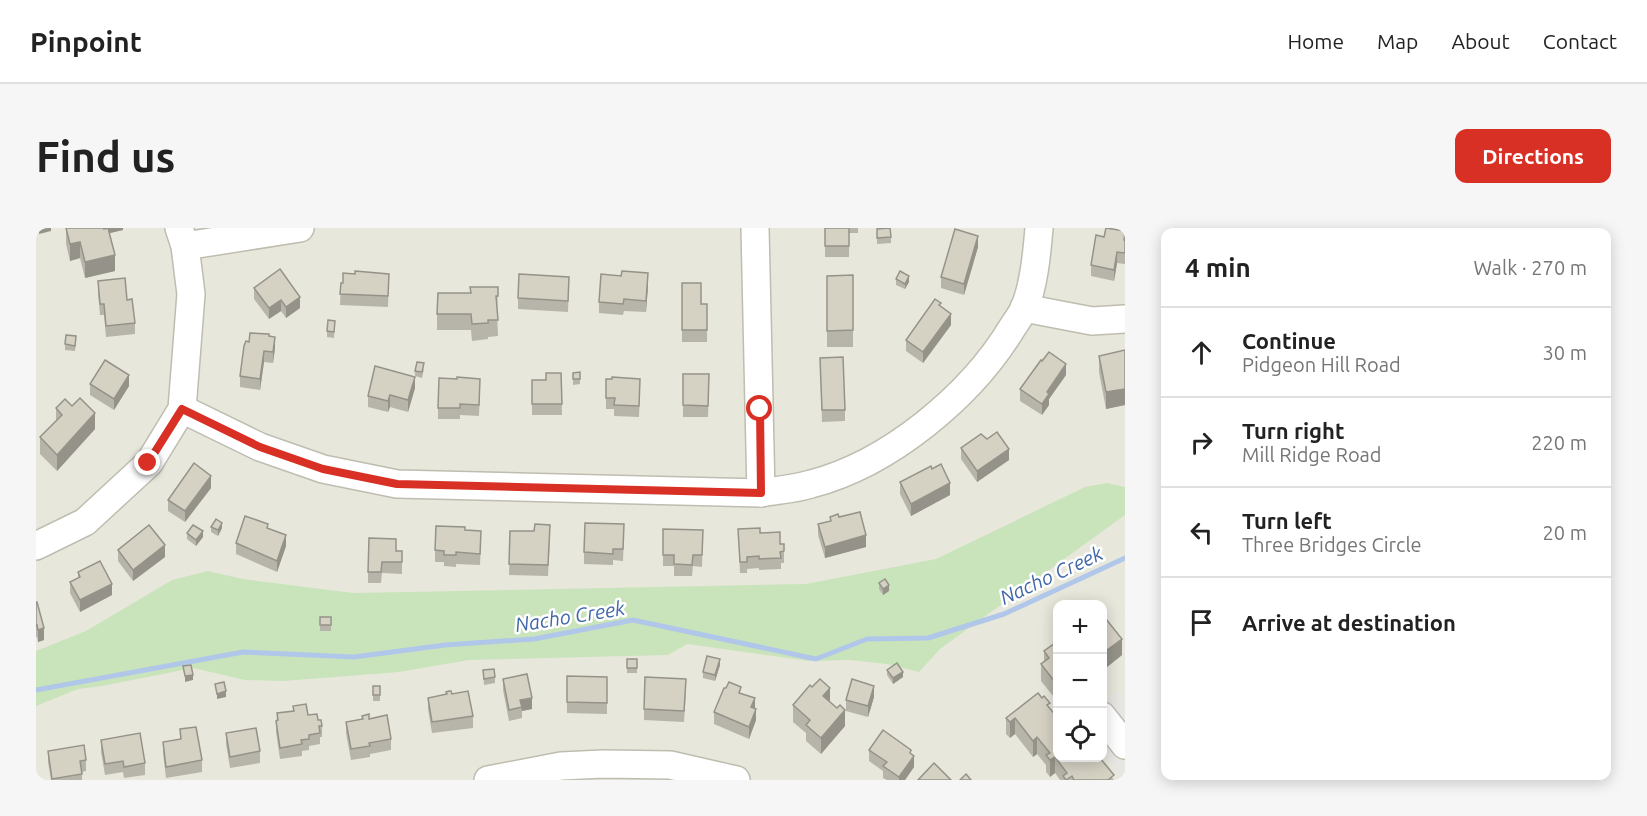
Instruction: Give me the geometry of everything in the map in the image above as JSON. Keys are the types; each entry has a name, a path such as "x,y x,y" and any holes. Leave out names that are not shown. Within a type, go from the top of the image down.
{"street":[{"path":"36,546 85,522 141,471 182,409 191,294 182,237 300,228"},
{"path":"755,228 761,493"},
{"path":"182,409 260,447 313,465 397,484 761,493 812,484 862,465 916,432 963,391 999,349 1024,308 1037,258 1039,228"},
{"path":"1024,308 1092,321 1125,319"},
{"path":"1107,722 1125,745"},
{"path":"488,780 561,766 603,764 670,765 736,780"}],"shaded area":[{"path":"36,228 1125,228 1125,780 36,780"},
{"path":"1116,691 1125,701 1125,780 1107,759 1107,699"}],"green space":[{"path":"1107,483 1125,487 1125,515 940,649 919,672 887,664 849,660 809,661 687,644 668,655 469,660 399,672 283,681 245,680 193,668 78,689 36,706 36,651 86,631 172,580 208,571 243,579 353,593 806,584 936,559 1085,487"}],"building":[{"path":"66,228 108,228 115,255 85,262 80,242 70,244"},
{"path":"825,228 849,228 849,246 825,246"},
{"path":"890,228 891,237 877,238 877,229"},
{"path":"1106,228 1125,231 1125,253 1117,252 1114,270 1091,265 1096,235 1104,237"},
{"path":"955,229 978,236 964,284 941,277"},
{"path":"280,269 300,297 286,307 281,300 269,308 254,288"},
{"path":"355,271 389,274 388,296 340,294 343,273 355,274"},
{"path":"622,271 648,273 646,301 624,299 623,304 599,302 601,274 621,276"},
{"path":"900,271 909,276 905,284 896,279"},
{"path":"519,274 569,277 568,301 518,298"},
{"path":"853,275 853,330 827,331 827,276"},
{"path":"125,278 127,300 132,299 135,323 106,326 104,304 100,304 98,281"},
{"path":"682,283 701,283 701,304 707,304 707,330 682,330"},
{"path":"470,287 498,287 498,296 496,296 498,320 472,324 471,314 437,314 438,293 471,293"},
{"path":"935,299 951,314 923,352 906,340"},
{"path":"328,320 335,321 334,332 327,331"},
{"path":"250,333 269,334 275,337 273,352 264,351 260,379 240,376 244,346 246,341 249,342"},
{"path":"66,335 76,336 75,346 65,344"},
{"path":"1125,350 1125,389 1106,392 1099,356"},
{"path":"1049,352 1066,364 1047,392 1049,394 1042,404 1020,389"},
{"path":"843,357 845,410 822,410 820,358"},
{"path":"105,360 129,375 114,399 90,384"},
{"path":"417,362 424,363 422,372 415,371"},
{"path":"375,366 415,377 408,400 390,395 388,401 368,396"},
{"path":"580,372 580,379 573,379 573,373"},
{"path":"546,373 561,373 562,404 532,404 532,380 546,380"},
{"path":"683,374 709,374 708,406 683,405"},
{"path":"457,377 480,379 479,405 460,404 460,408 438,408 439,378 457,379"},
{"path":"612,377 640,379 639,406 614,405 615,398 606,398 606,379 612,379"},
{"path":"80,398 95,413 57,455 40,437 62,415 56,408 65,399 72,406"},
{"path":"997,432 1009,449 977,471 961,448 981,434 987,439"},
{"path":"194,463 211,476 185,511 168,500"},
{"path":"941,464 950,483 911,504 900,482 931,466 932,469"},
{"path":"860,512 866,535 825,547 818,524 831,521 830,517 838,514 839,517"},
{"path":"245,516 268,524 267,528 286,535 277,561 236,543"},
{"path":"216,519 222,523 218,530 211,527"},
{"path":"585,523 624,524 623,549 613,549 613,554 584,552"},
{"path":"535,524 550,525 548,565 509,564 510,531 534,531"},
{"path":"149,525 165,545 133,570 118,550"},
{"path":"193,525 203,531 196,540 187,533"},
{"path":"436,526 465,527 465,530 481,531 480,554 456,552 456,555 444,555 444,551 435,550"},
{"path":"760,528 760,533 780,532 780,544 784,544 784,551 780,552 781,558 747,557 747,562 740,562 738,529"},
{"path":"663,529 703,530 702,555 693,555 692,565 674,564 674,555 663,555"},
{"path":"369,538 396,539 396,551 402,551 402,562 382,562 381,572 368,572"},
{"path":"100,561 112,584 80,600 70,582 80,577 78,572"},
{"path":"885,579 889,585 883,589 879,583"},
{"path":"36,602 44,628 38,630 36,626"},
{"path":"320,617 331,617 331,625 320,625"},
{"path":"1107,620 1122,639 1107,650"},
{"path":"1053,645 1053,680 1041,664 1049,658 1044,651"},
{"path":"707,656 720,659 715,675 703,672"},
{"path":"627,659 637,659 637,668 627,668"},
{"path":"897,663 903,672 893,678 887,670"},
{"path":"191,665 193,675 185,676 183,666"},
{"path":"494,669 495,677 484,679 483,670"},
{"path":"527,674 532,698 520,700 522,707 509,710 503,679"},
{"path":"567,676 607,677 607,703 567,702"},
{"path":"645,677 686,679 684,711 644,709"},
{"path":"820,679 830,688 823,696 837,708 840,705 845,710 821,738 806,725 810,720 793,705 810,685 812,687"},
{"path":"852,679 874,686 868,706 846,700"},
{"path":"224,682 226,691 217,694 215,684"},
{"path":"729,682 741,687 739,693 755,698 751,707 756,709 749,727 714,712"},
{"path":"373,686 380,686 380,695 373,695"},
{"path":"451,691 452,694 468,691 473,716 432,722 428,698"},
{"path":"1038,693 1042,698 1044,696 1050,703 1047,705 1053,712 1053,758 1050,760 1046,755 1050,753 1037,737 1033,741 1015,718 1010,722 1006,718"},
{"path":"306,704 308,715 317,714 318,720 321,720 320,733 309,735 309,739 301,740 302,744 280,748 277,713 294,711 293,706"},
{"path":"369,714 369,719 387,715 391,739 351,749 346,722 363,719 362,716"},
{"path":"196,727 202,760 166,767 163,742 181,739 180,729"},
{"path":"256,728 260,751 230,757 226,733"},
{"path":"883,730 911,750 910,753 914,756 899,777 883,766 887,762 869,750"},
{"path":"140,733 145,763 124,767 123,761 105,764 101,740"},
{"path":"84,745 86,760 80,761 82,774 52,779 48,751"},
{"path":"1059,762 1103,762 1114,775 1108,780 1074,780 1072,776 1066,780 1063,776 1067,773"},
{"path":"934,763 951,780 918,780"},
{"path":"966,774 971,780 960,780"}],"waterway":[{"name":"Nacho Creek","path":"36,690 243,652 354,657 445,645 534,639 633,620 816,659 867,639 928,638 1004,614 1125,558"}],"route":[{"path":"148,463 182,409 260,447 323,469 397,484 761,493 760,409"}]}
